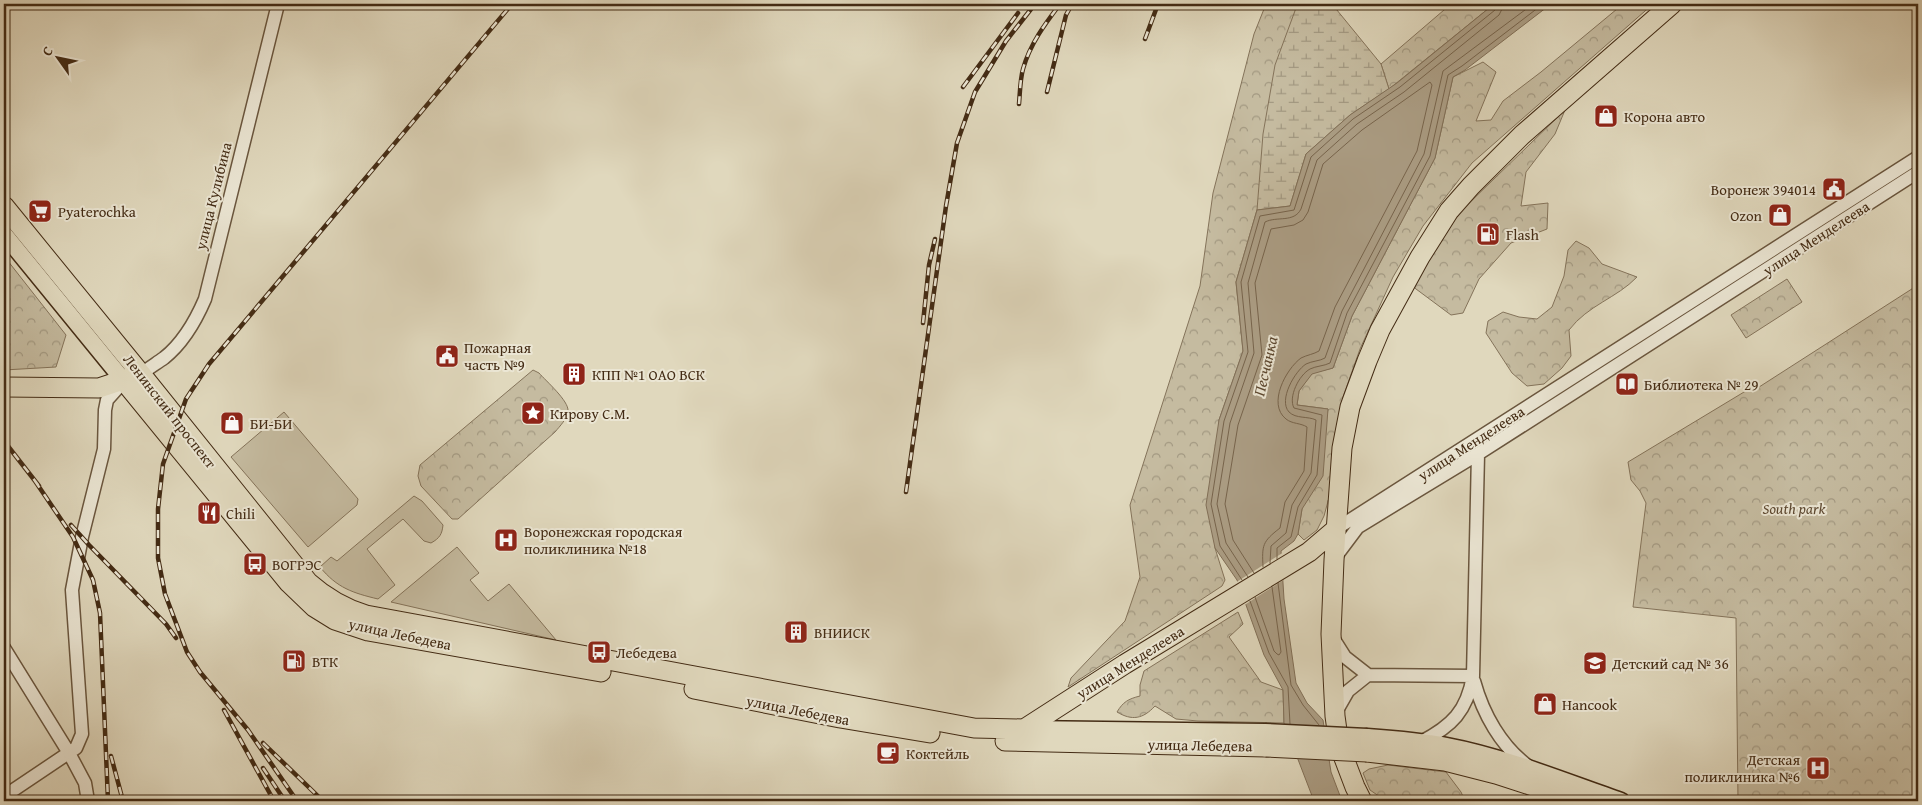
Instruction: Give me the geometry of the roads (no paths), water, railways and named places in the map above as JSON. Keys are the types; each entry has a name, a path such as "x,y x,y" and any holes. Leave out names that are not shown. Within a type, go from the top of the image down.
{"highway":[{"path":"1362,801 1340,745 1335,716 1331,634 1342,448 1350,407 1380,330 1450,211 1507,149 1672,4"},
{"name":"Ленинский проспект","path":"4,206 133,377 300,573 323,595 339,614"},
{"path":"4,387 100,388 133,377"},
{"name":"улица Менделеева","path":"1024,730 1125,664 1336,535"},
{"name":"улица Лебедева","path":"339,614 366,616 974,728 1024,730"},
{"name":"улица Лебедева","path":"339,614 368,631 669,684 840,718 972,740 1265,739"},
{"path":"1265,739 1367,745 1445,761 1539,787"}],"main road":[{"name":"Ленинский проспект","path":"4,234 133,377"},
{"name":"улица Лебедева","path":"1024,730 1265,739"},
{"path":"1367,745 1421,742 1458,749 1539,787 1577,801"},
{"path":"1539,787 1622,801"}],"street":[{"name":"улица Кулибина","path":"69,753 76,748 82,734 72,590 82,537 104,449 107,400 133,377 165,357 192,325 205,299 278,4"},
{"name":"улица Менделеева","path":"1336,535 1358,527 1478,454 1918,157"},
{"name":"улица Менделеева","path":"1336,535 1687,313 1918,172"},
{"path":"1421,742 1440,732 1455,719 1467,701 1473,676 1478,454"},
{"name":"улица Менделеева","path":"1334,560 1358,527"},
{"path":"1331,634 1346,657 1368,675 1473,676"},
{"path":"4,648 69,753 85,783 88,801"},
{"path":"1335,716 1337,707 1348,691 1368,675"},
{"path":"1473,676 1484,710 1500,737 1539,787"},
{"path":"4,798 69,753"}],"water":[{"name":"Песчанка","path":"1494,4 1551,4 1465,70 1453,77 1435,158 1352,316 1333,368 1312,374 1299,391 1297,405 1328,409 1323,476 1302,509 1298,534 1294,541 1281,551 1284,599 1296,683 1307,703 1323,720 1331,772 1342,801 1314,801 1284,723 1283,690 1264,655 1237,580 1215,548 1206,505 1219,420 1243,351 1236,282 1257,210 1290,206 1306,154 1350,115 1397,83"}],"railway":[{"path":"297,801 248,730 200,672 187,652 165,594 158,558 158,509 163,464 186,399 209,364 512,4"},
{"path":"906,492 946,206 957,143 975,92 1006,41 1035,4"},
{"path":"1019,104 1021,78 1026,60 1038,35 1060,4"},
{"path":"1047,92 1066,15 1072,4"},
{"path":"1145,39 1158,4"},
{"path":"963,87 1018,13"},
{"path":"923,323 929,265 935,239"},
{"path":"4,441 39,486"},
{"path":"35,481 73,537 93,580 100,613 108,801"},
{"path":"71,525 166,624 176,638"},
{"path":"224,710 274,801"},
{"path":"263,743 323,801"},
{"path":"111,756 123,801"},
{"path":"263,768 285,801"}],"place":[{"name":"Корона авто","path":"1606,116"},
{"name":"Воронеж 394014","path":"1834,189"},
{"name":"Pyaterochka","path":"40,211"},
{"name":"Ozon","path":"1780,215"},
{"name":"Flash","path":"1488,234"},
{"name":"Пожарная часть №9","path":"447,356"},
{"name":"КПП №1 ОАО ВСК","path":"574,374"},
{"name":"Библиотека № 29","path":"1627,384"},
{"name":"Кирову С.М.","path":"533,413"},
{"name":"БИ-БИ","path":"232,423"},
{"name":"Chili","path":"209,513"},
{"name":"Воронежская городская поликлиника №18","path":"506,540"},
{"name":"ВОГРЭС","path":"255,564"},
{"name":"ВНИИСК","path":"796,632"},
{"name":"Лебедева","path":"599,652"},
{"name":"ВТК","path":"294,661"},
{"name":"Детский сад № 36","path":"1595,663"},
{"name":"Hancook","path":"1545,704"},
{"name":"Коктейль","path":"888,753"},
{"name":"Детская поликлиника №6","path":"1818,768"}],"park label":[{"name":"South park","path":"1794,508"}]}
